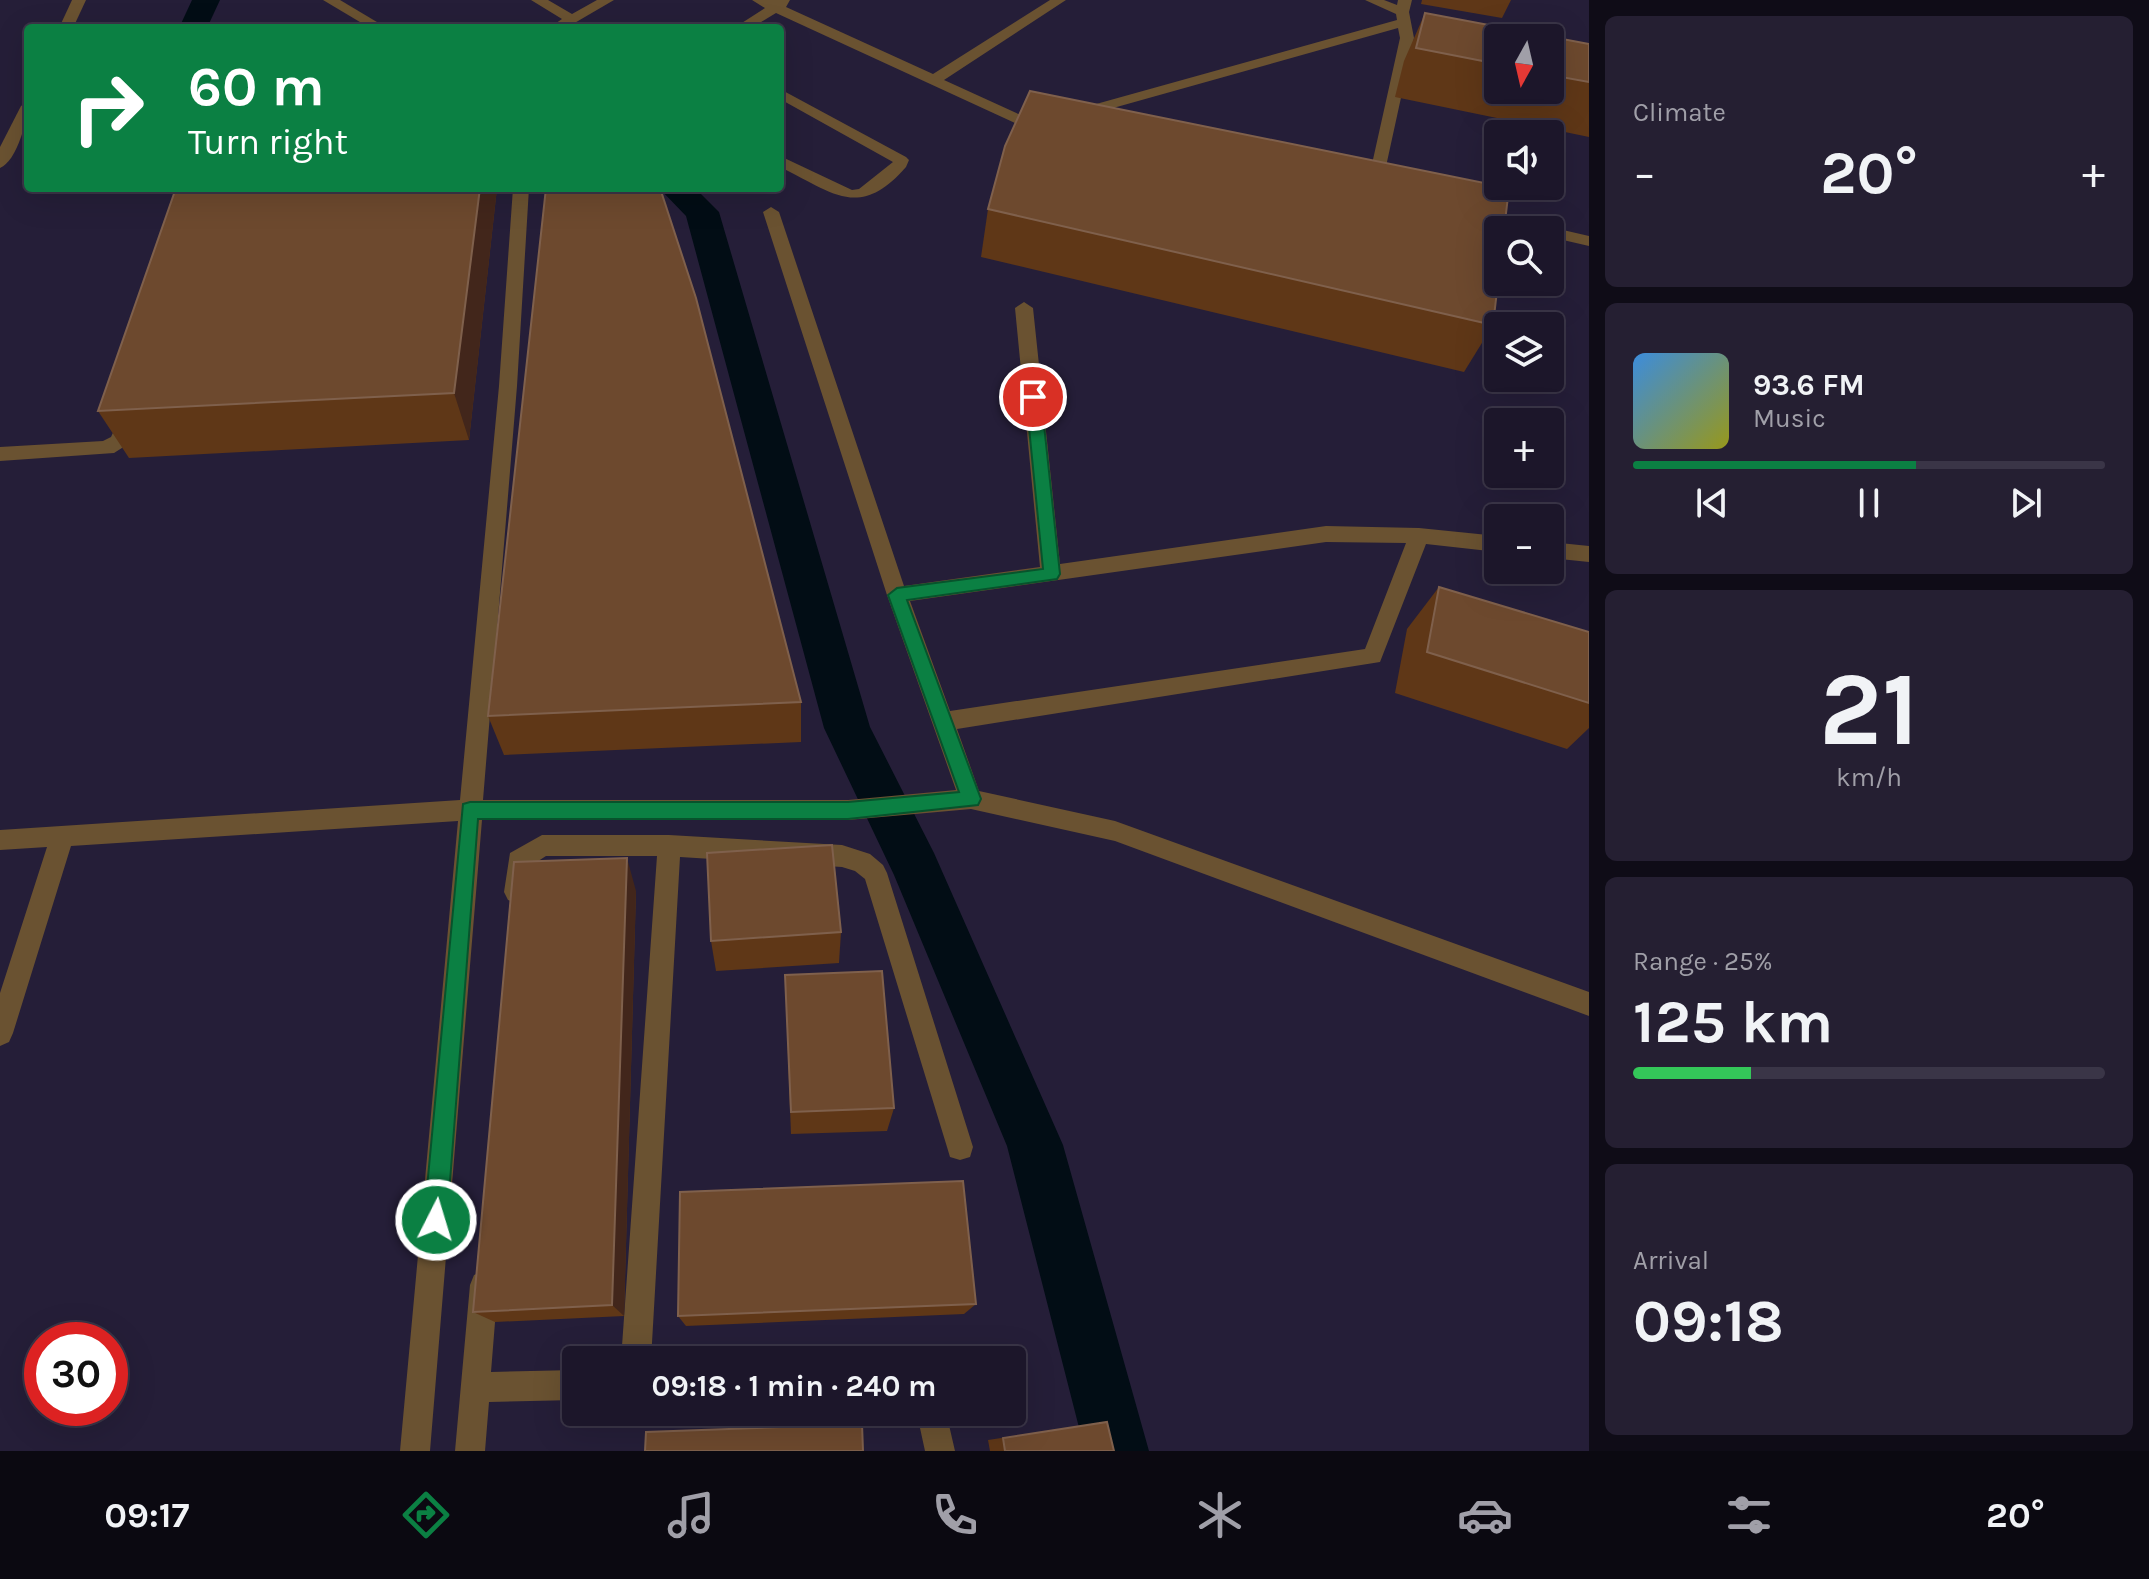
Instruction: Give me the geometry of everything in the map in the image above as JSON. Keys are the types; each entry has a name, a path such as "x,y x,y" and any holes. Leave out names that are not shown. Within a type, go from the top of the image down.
{"street":[{"path":"68,24 79,0"},
{"path":"330,0 373,24"},
{"path":"538,0 572,19"},
{"path":"563,24 607,0"},
{"path":"759,0 782,4 932,81 1020,120 1069,132"},
{"path":"932,81 1059,0"},
{"path":"1372,0 1404,11"},
{"path":"748,24 782,4"},
{"path":"1040,125 1404,11"},
{"path":"1394,197 1366,190 1407,38 1404,11"},
{"path":"784,95 901,160 898,167 864,193 850,195 784,163"},
{"path":"0,163 24,114"},
{"path":"415,1451 508,386 521,192"},
{"path":"771,212 897,595 971,799"},
{"path":"1467,213 1484,217"},
{"path":"1564,235 1589,241"},
{"path":"1024,308 1051,574"},
{"path":"0,454 107,448 125,432 134,402"},
{"path":"897,595 1326,534 1419,536 1484,543"},
{"path":"942,722 1373,656 1419,536"},
{"path":"1564,551 1589,554"},
{"path":"0,840 470,810 848,810 971,799 1115,831 1589,1004"},
{"path":"0,1033 62,836"},
{"path":"513,925 518,861 542,846 669,846 842,856 862,862 875,873 960,1147"},
{"path":"637,1346 669,846"},
{"path":"470,1451 486,1260"},
{"path":"475,1387 562,1385"},
{"path":"935,1426 940,1451"}],"building":[{"path":"1425,13 1484,24 1484,61 1416,48"},
{"path":"1564,39 1589,44 1589,82 1564,78"},
{"path":"1030,91 1484,183 1484,200 1508,200 1506,216 1484,216 1484,296 1496,296 1495,312 1484,312 1484,323 988,209 1005,146"},
{"path":"175,192 479,192 454,393 98,411"},
{"path":"546,192 661,192 696,298 801,702 488,716"},
{"path":"1439,587 1589,632 1589,703 1427,652"},
{"path":"832,845 841,932 711,941 707,853"},
{"path":"627,858 612,1305 473,1312 514,862"},
{"path":"882,971 894,1108 791,1112 785,975"},
{"path":"963,1181 976,1304 678,1316 680,1192"},
{"path":"1107,1422 1114,1451 1005,1451 1003,1438"},
{"path":"862,1426 863,1451 645,1451 646,1432"}],"waterway":[{"path":"195,24 206,0"},
{"path":"680,192 702,212 847,728 916,869 1035,1145 1117,1451"}],"route":[{"path":"436,1220 470,810 848,810 971,799 897,595 1051,574 1033,397"}]}
